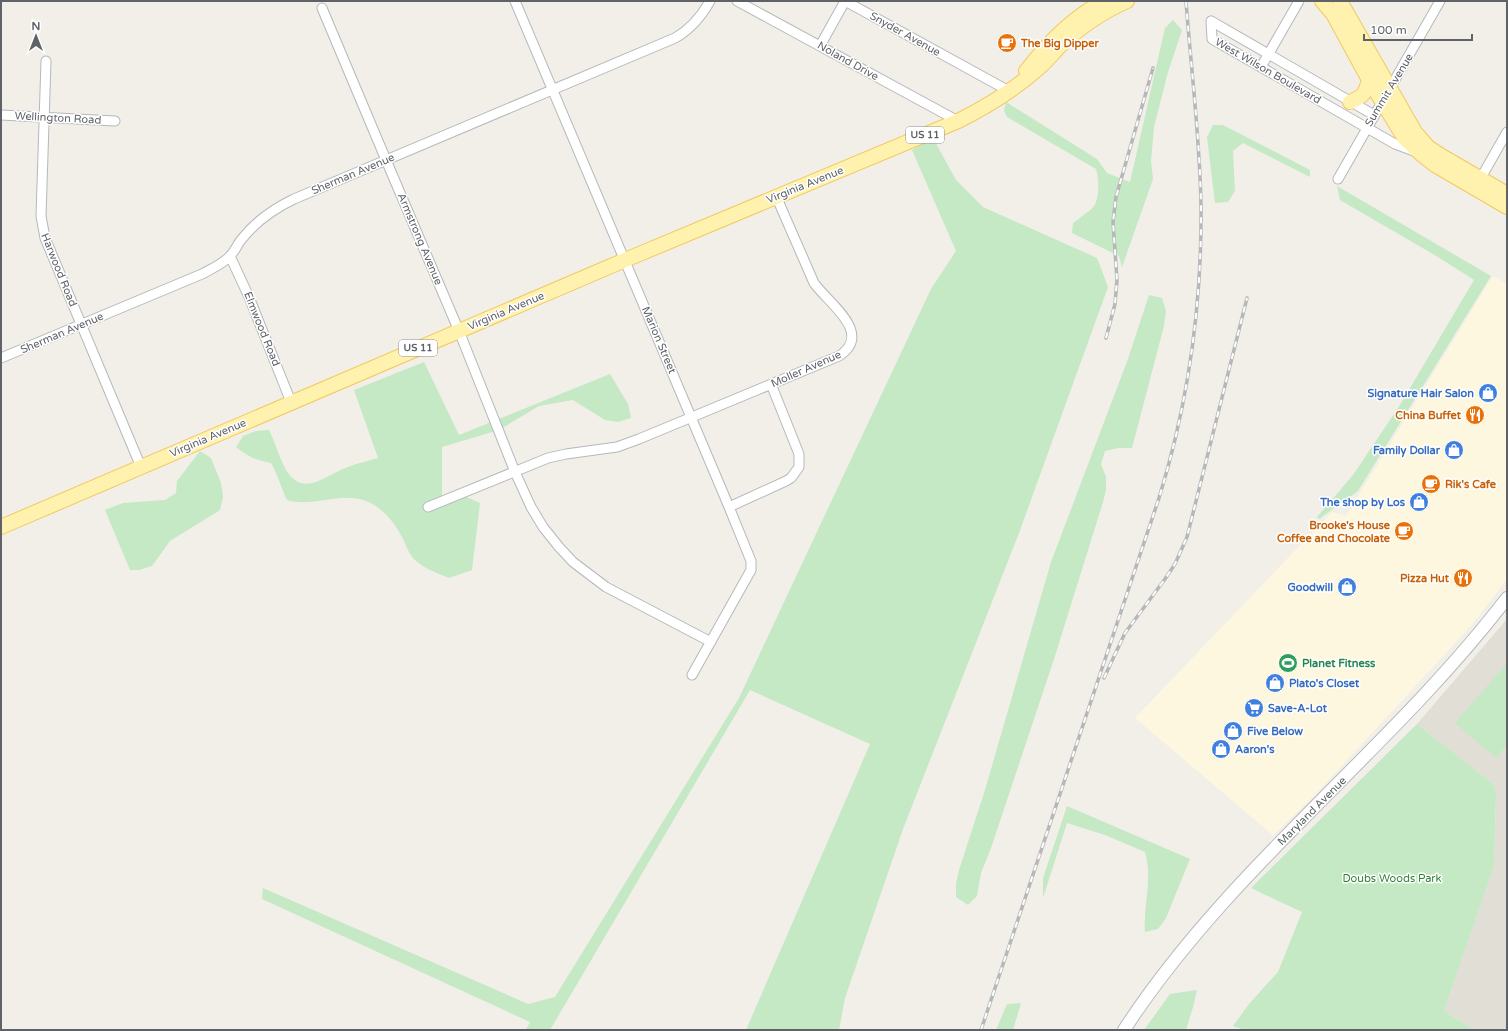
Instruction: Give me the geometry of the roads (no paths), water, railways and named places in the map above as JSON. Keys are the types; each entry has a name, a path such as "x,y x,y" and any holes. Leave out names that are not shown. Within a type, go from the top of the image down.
{"main road":[{"name":"Virginia Avenue","path":"1009,91 1054,38 1075,20 1105,1"},
{"name":"Virginia Avenue","path":"1,527 625,260 958,121 982,109 1009,91 1043,65 1080,29 1104,12 1127,1"},
{"name":"West Wilson Boulevard","path":"1340,1 1415,132 1428,147 1507,207"},
{"name":"West Wilson Boulevard","path":"1322,2 1333,14 1344,32 1369,80 1405,139 1435,165 1478,184 1507,194"},
{"path":"1350,102 1360,98 1366,93 1369,80"},
{"name":"Maryland Avenue","path":"1124,1030 1166,972 1214,914 1263,861 1422,699 1468,647 1507,598"}],"street":[{"name":"Marion Street","path":"515,1 729,507 752,566 692,674"},
{"name":"Sherman Avenue","path":"1,358 202,274 217,266 230,256 249,231 279,206 675,38 693,26 710,1"},
{"name":"Noland Drive","path":"737,1 958,121"},
{"name":"Snyder Avenue","path":"820,46 845,1 1009,91"},
{"path":"1261,67 1299,1"},
{"name":"Summit Avenue","path":"1338,179 1366,127 1440,1"},
{"name":"Armstrong Avenue","path":"322,8 459,331 515,472 531,507 543,527 558,547 573,562 606,587 710,642"},
{"name":"West Wilson Boulevard","path":"1374,115 1211,21 1212,39 1395,144 1421,154"},
{"name":"Harwood Road","path":"46,60 41,216 45,238 141,466"},
{"name":"Wellington Road","path":"1,115 115,121"},
{"path":"1478,184 1507,132"},
{"name":"Moller Avenue","path":"428,507 548,458 616,446 691,418 839,356 847,350 851,337 850,324 822,293 809,273 776,196"},
{"name":"Elmwood Road","path":"230,256 249,297 291,402"},
{"path":"729,507 786,481 791,478 799,468 800,460 797,447 771,384"}],"railway":[{"path":"981,1030 1159,498 1178,427 1196,317 1201,243 1201,206 1197,129 1186,1"},
{"path":"1106,338 1115,304 1117,280 1113,222 1116,197 1153,68"},
{"path":"1104,678 1125,633 1175,564 1187,537 1247,298"}],"place":[{"name":"The Big Dipper","path":"1007,43"},
{"name":"Signature Hair Salon","path":"1488,393"},
{"name":"China Buffet","path":"1475,415"},
{"name":"Family Dollar","path":"1454,450"},
{"name":"Rik's Cafe","path":"1431,484"},
{"name":"The shop by Los","path":"1419,502"},
{"name":"Brooke's House Coffee and Chocolate","path":"1404,531"},
{"name":"Pizza Hut","path":"1463,578"},
{"name":"Goodwill","path":"1347,587"},
{"name":"Planet Fitness","path":"1288,663"},
{"name":"Plato's Closet","path":"1275,683"},
{"name":"Save-A-Lot","path":"1254,708"},
{"name":"Five Below","path":"1233,731"},
{"name":"Aaron's","path":"1221,749"}],"park label":[{"name":"Doubs Woods Park","path":"1392,878"}]}
